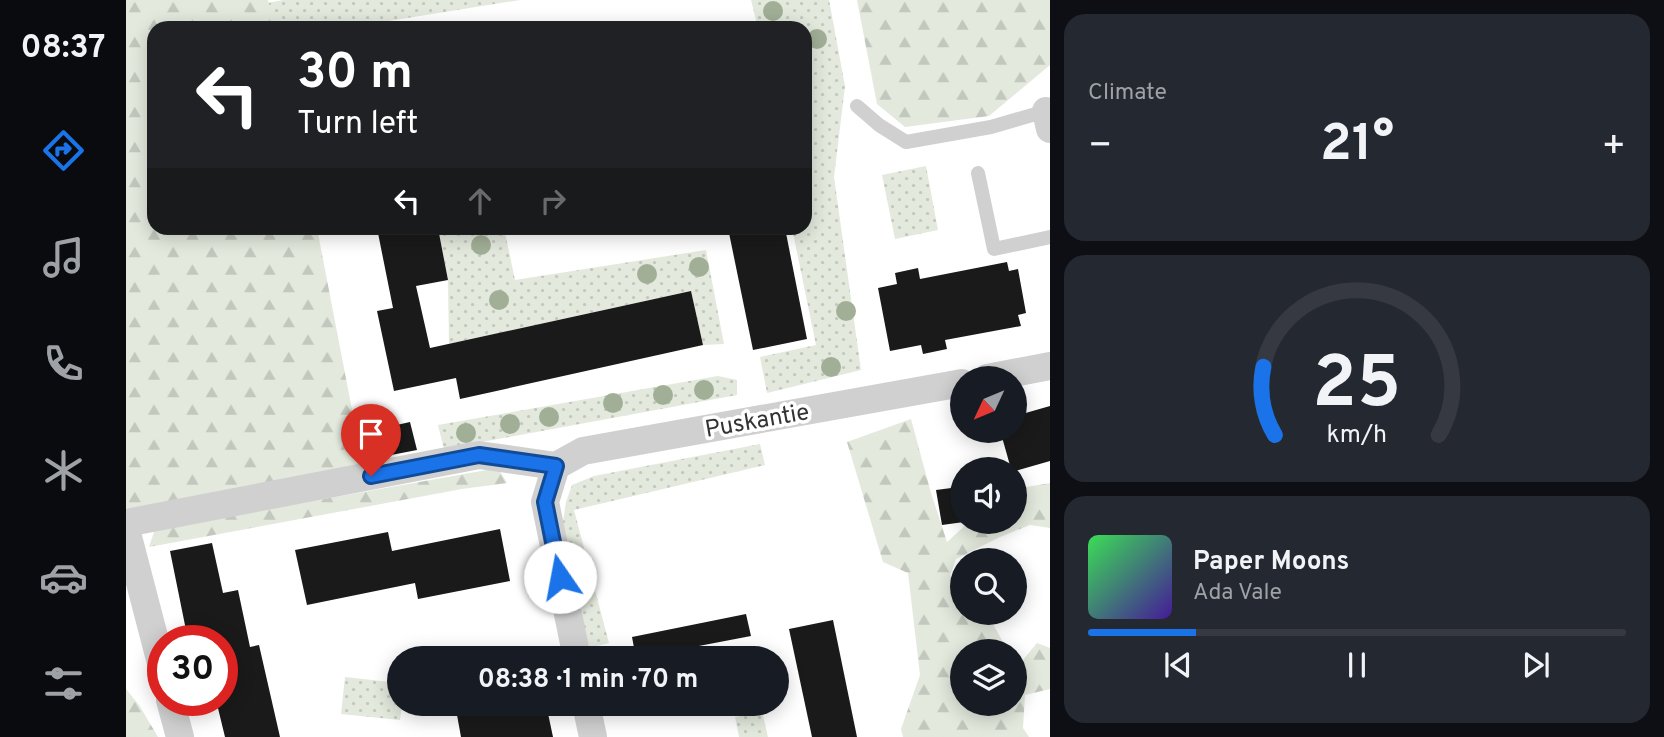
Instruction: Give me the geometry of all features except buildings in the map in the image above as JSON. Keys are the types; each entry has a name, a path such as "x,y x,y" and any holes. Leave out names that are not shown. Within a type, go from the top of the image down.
{"street":[{"path":"1027,370 1050,366"},
{"name":"Puskantie","path":"556,466 583,451 950,385"},
{"path":"126,523 479,455 556,466 545,502 575,646"},
{"path":"126,529 151,625"},
{"path":"174,716 180,737"},
{"path":"589,716 593,737"}],"lane":[{"path":"857,106 879,125 906,142 1049,115"},
{"path":"978,173 994,249 1050,237"}],"green space":[{"path":"126,0 268,0 273,21 147,21 147,235 318,235 363,467 126,509"},
{"path":"283,0 520,0 389,21 273,21 268,3"},
{"path":"751,0 829,0 845,86 834,177 861,370 767,393 760,357 816,345 793,235 812,235 812,21 756,21"},
{"path":"857,0 1050,0 1050,65 989,116 905,127 877,104"},
{"path":"926,166 938,230 895,239 882,175"},
{"path":"439,235 505,235 515,280 706,250 724,344 703,345 691,291 449,344 448,280"},
{"path":"718,376 737,380 737,395 444,449 438,425"},
{"path":"911,419 947,542 956,534 1008,534 978,548 950,548 950,625 994,625 1001,639 950,639 950,716 1024,716 1023,728 1029,737 903,737 901,729 920,675 908,573 883,562 847,442"},
{"path":"760,444 765,465 574,510 609,643 585,646 562,528 572,485 594,476"},
{"path":"498,468 507,483 149,547 155,529"},
{"path":"1050,483 1050,528 1027,526 1027,487"},
{"path":"1037,643 1050,648 1050,689 1027,695 1027,655"},
{"path":"345,677 387,682 387,716 400,716 400,720 341,714"},
{"path":"126,689 139,705 158,737 126,737"},
{"path":"763,716 768,737 739,737 735,717"}],"route":[{"path":"371,476 479,455 556,466 545,502 560,577"}]}
